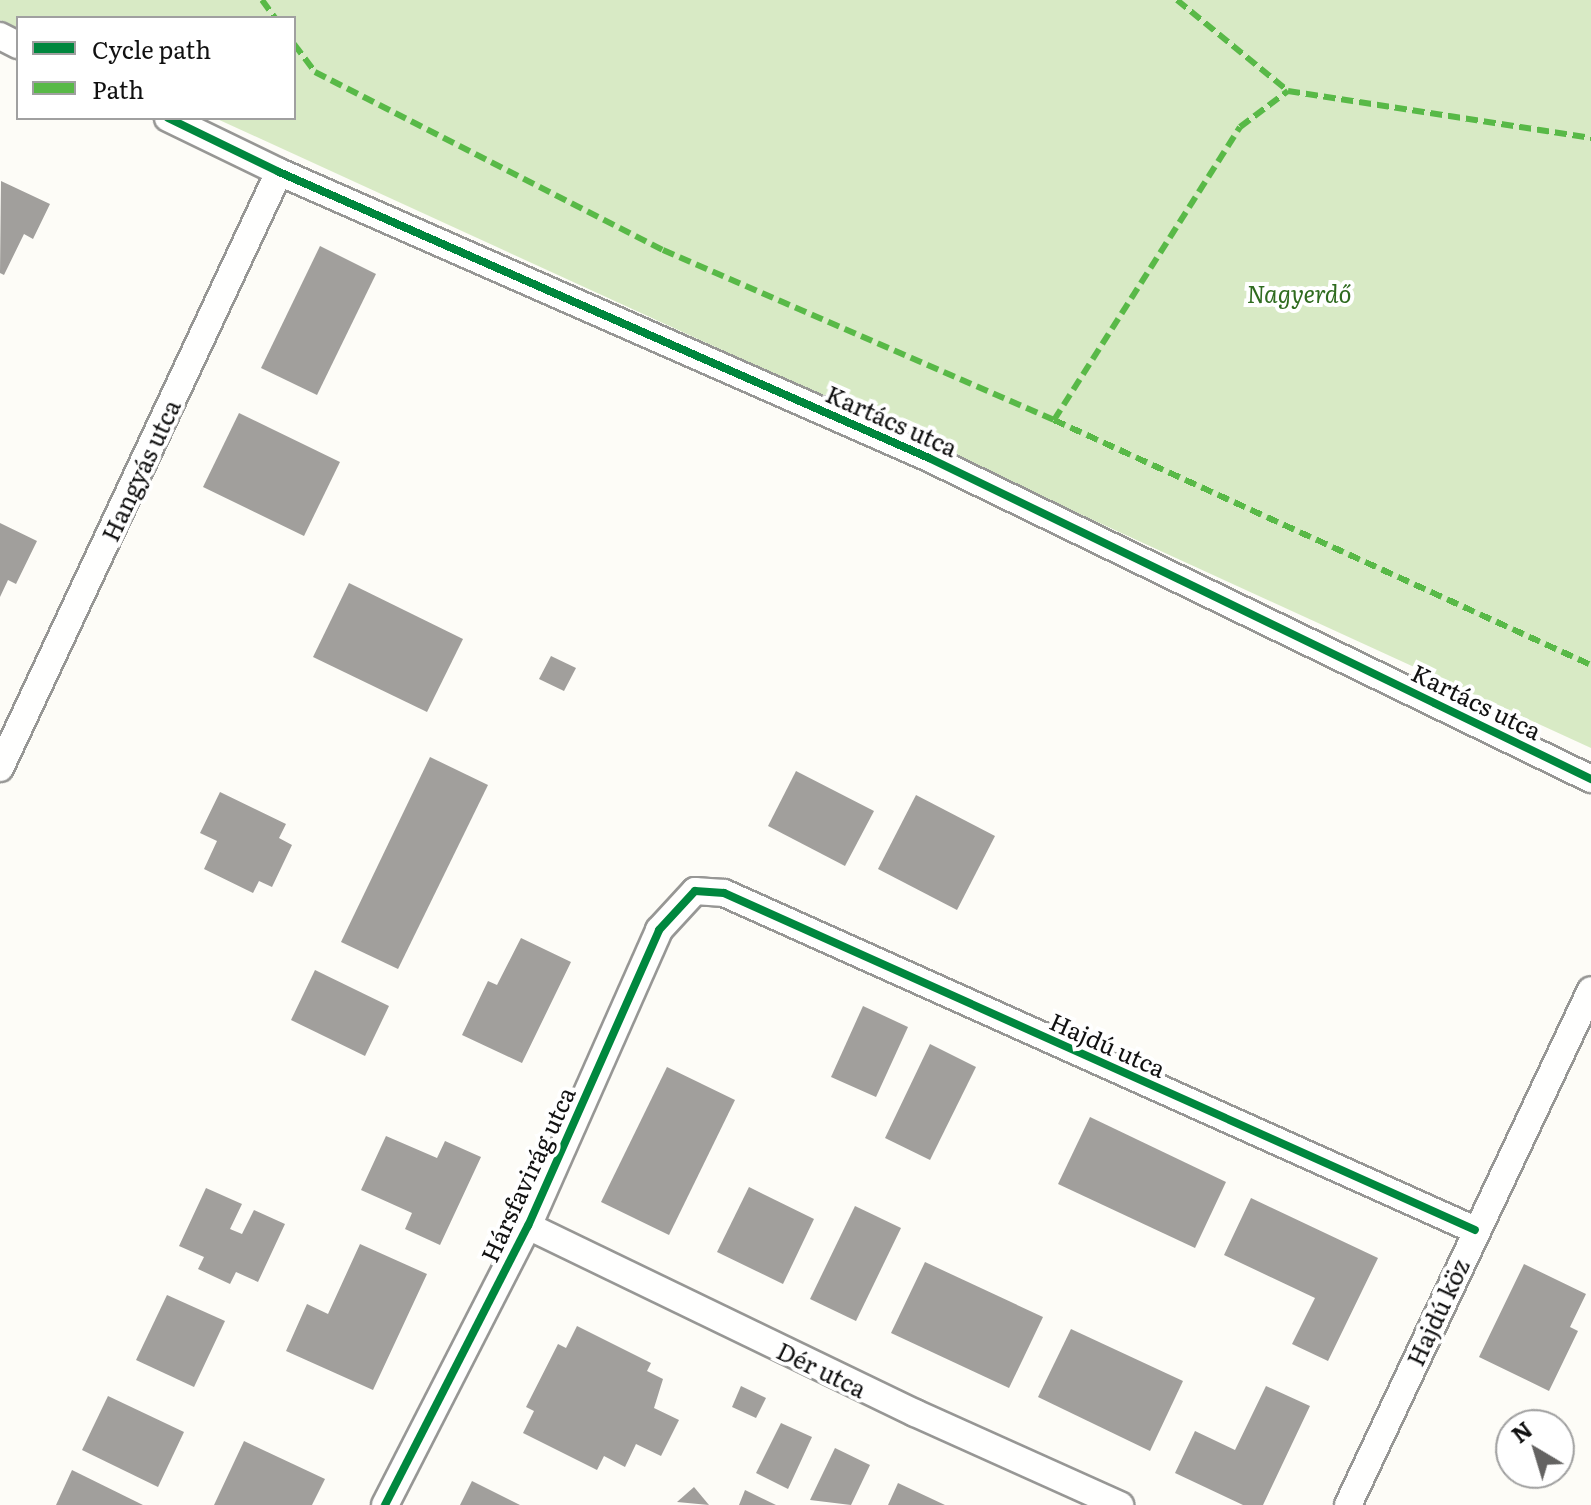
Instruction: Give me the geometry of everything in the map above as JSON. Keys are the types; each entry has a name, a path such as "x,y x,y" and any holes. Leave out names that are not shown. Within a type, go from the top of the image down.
{"street":[{"name":"Kartács utca","path":"172,120 279,172 929,458 1591,779"},
{"name":"Hangyás utca","path":"0,768 279,172"},
{"name":"Hársfavirág utca","path":"385,1505 528,1226 659,930 695,891 724,893"},
{"name":"Hajdú utca","path":"724,893 1475,1230"},
{"name":"Hajdú köz","path":"1348,1505 1475,1230 1591,990"},
{"name":"Dér utca","path":"528,1226 915,1413 1120,1505"}],"green space":[{"name":"Nagyerdő","path":"0,0 1591,0 1591,748 219,120 296,120 296,16 16,16 16,27 0,20"}],"building":[{"path":"1,181 50,204 33,239 24,234 4,275 0,273"},
{"path":"320,246 376,274 317,395 261,368"},
{"path":"239,413 340,462 304,536 203,487"},
{"path":"0,523 37,541 16,584 8,580 0,597"},
{"path":"349,583 463,639 427,712 313,657"},
{"path":"551,656 576,668 564,691 539,679"},
{"path":"430,757 488,785 398,969 341,942"},
{"path":"796,771 874,811 845,866 768,826"},
{"path":"220,792 286,824 279,838 292,845 272,887 259,881 253,893 204,869 217,841 200,833"},
{"path":"916,795 995,836 957,910 878,869"},
{"path":"521,938 571,962 522,1063 462,1035 488,981 497,985"},
{"path":"315,970 389,1006 365,1056 291,1020"},
{"path":"863,1006 908,1027 876,1097 831,1077"},
{"path":"930,1044 976,1067 930,1160 885,1138"},
{"path":"667,1067 735,1100 669,1235 601,1202"},
{"path":"1090,1117 1226,1182 1195,1248 1058,1184"},
{"path":"386,1136 437,1158 445,1141 481,1157 440,1245 405,1229 412,1213 361,1190"},
{"path":"749,1187 814,1219 783,1284 717,1252"},
{"path":"206,1188 242,1204 230,1229 242,1234 254,1210 285,1224 258,1282 236,1272 230,1284 198,1269 204,1257 179,1246"},
{"path":"1251,1198 1378,1258 1328,1361 1292,1344 1315,1298 1224,1255"},
{"path":"855,1206 901,1228 856,1321 810,1299"},
{"path":"360,1244 427,1274 373,1390 286,1351 307,1304 328,1314"},
{"path":"925,1262 1043,1317 1009,1388 891,1333"},
{"path":"1524,1264 1586,1294 1570,1327 1578,1331 1549,1391 1479,1357"},
{"path":"167,1295 225,1321 194,1387 136,1360"},
{"path":"577,1326 651,1363 647,1371 663,1379 654,1408 679,1420 661,1456 636,1444 625,1467 604,1456 597,1470 523,1433 534,1411 526,1407 558,1344 566,1348"},
{"path":"1071,1329 1183,1381 1150,1451 1038,1397"},
{"path":"741,1386 766,1398 756,1418 732,1407"},
{"path":"1266,1386 1310,1406 1263,1505 1243,1505 1175,1473 1195,1431 1235,1450"},
{"path":"108,1396 184,1432 158,1487 82,1450"},
{"path":"781,1423 812,1437 788,1489 756,1473"},
{"path":"244,1441 325,1479 312,1505 214,1505"},
{"path":"835,1448 870,1465 851,1505 810,1500"},
{"path":"72,1470 143,1505 56,1505"},
{"path":"472,1481 520,1505 460,1505"},
{"path":"898,1483 945,1505 888,1505"},
{"path":"694,1487 709,1505 677,1502"},
{"path":"745,1490 776,1505 739,1505"}],"marked path":[{"path":"262,0 274,16"},
{"path":"1177,0 1288,91"},
{"path":"296,47 315,72 663,250 1054,420 1591,665"},
{"path":"1054,420 1240,127 1288,91 1591,138"}],"cycle path":[{"path":"172,120 279,172 929,458 1591,779"},
{"path":"385,1505 528,1226 659,930 695,891 724,893 1475,1230"}]}
